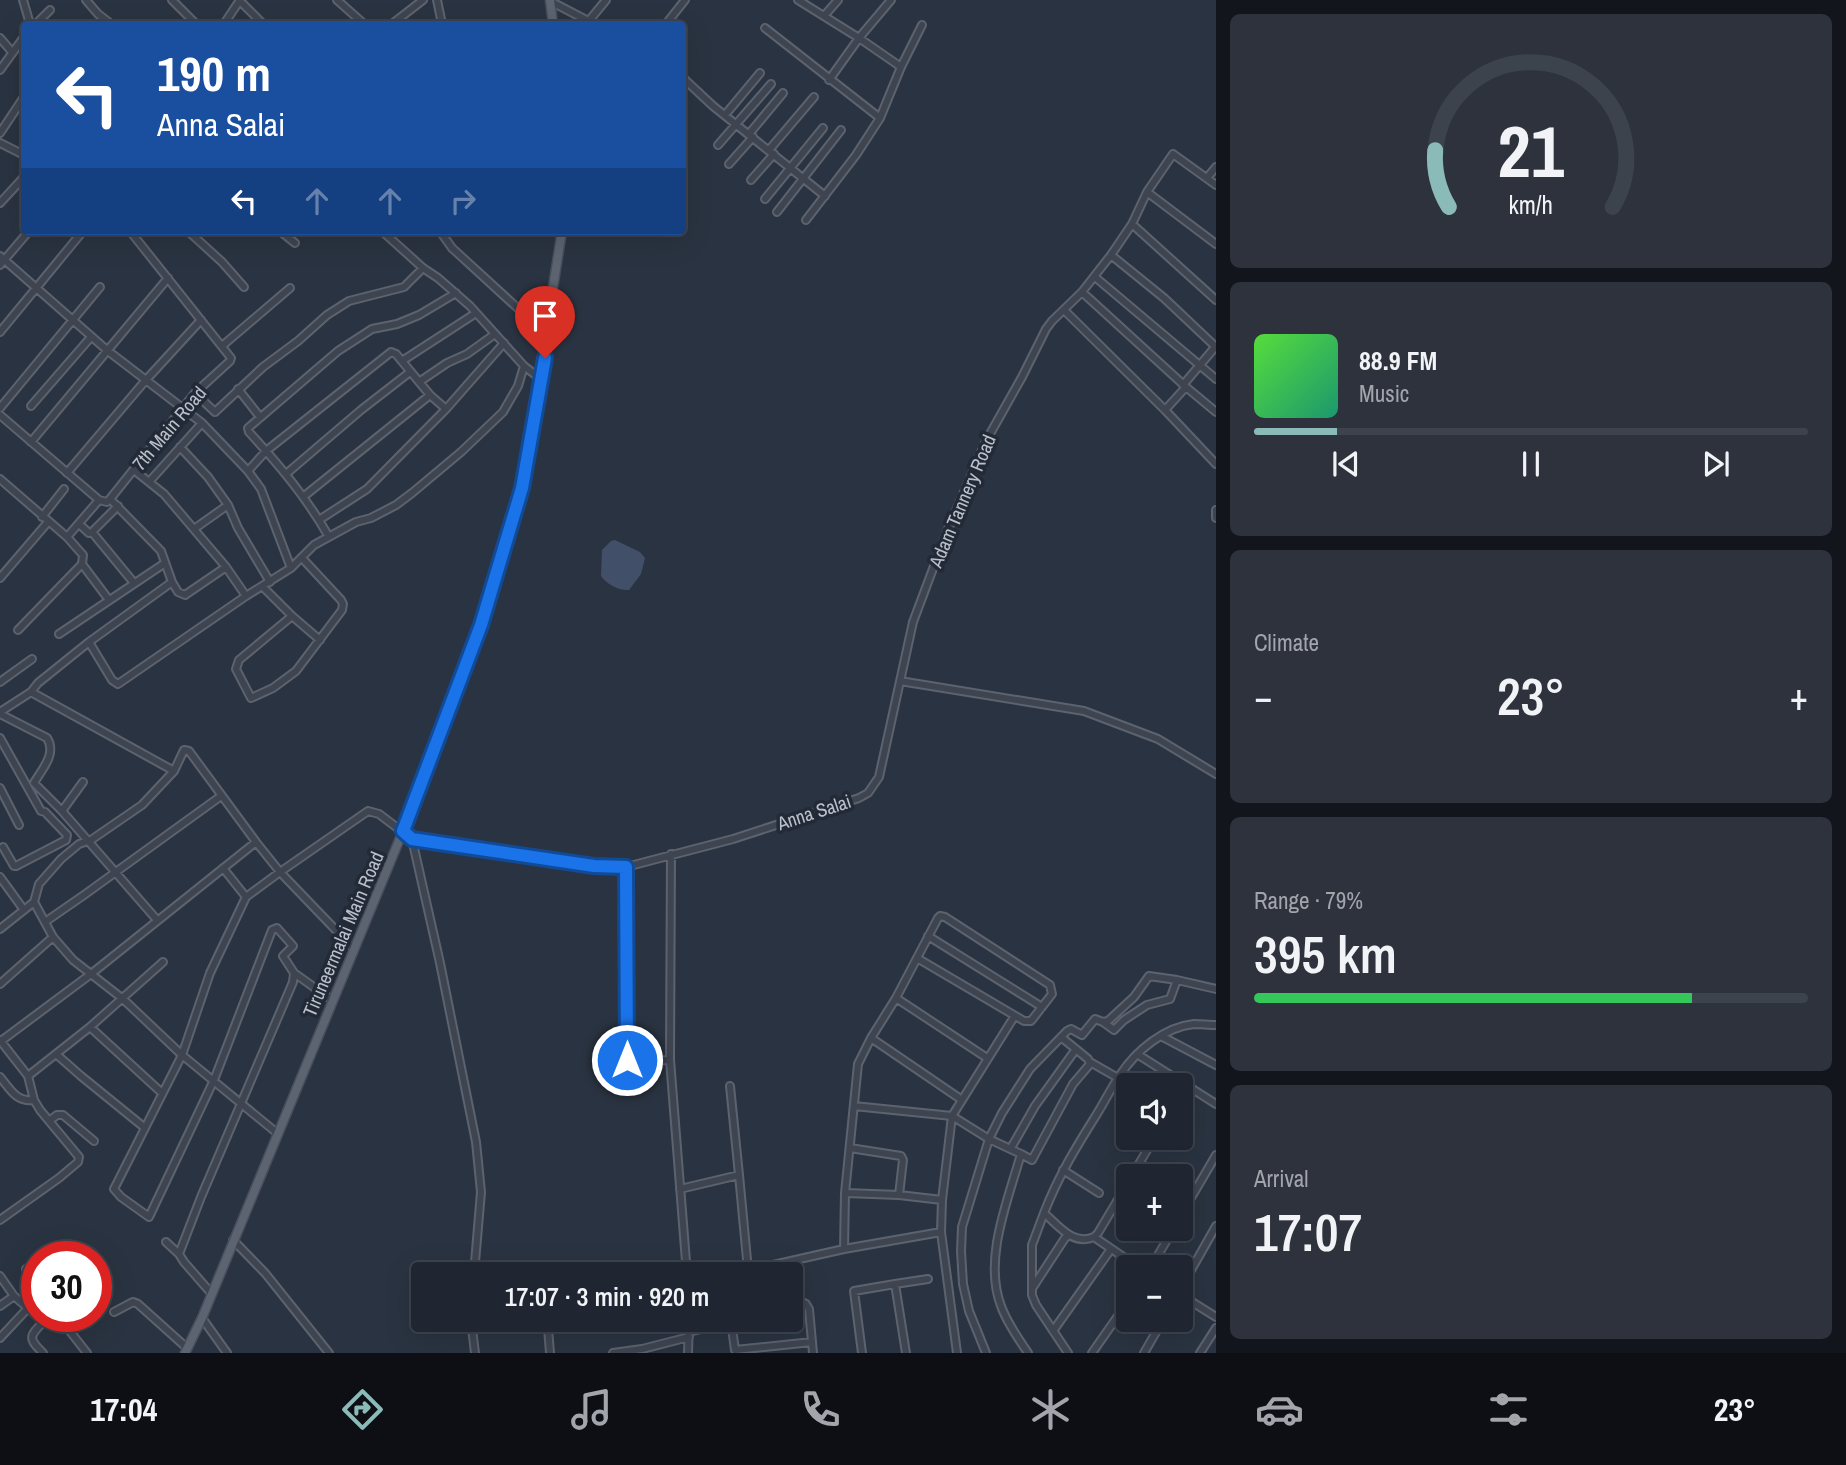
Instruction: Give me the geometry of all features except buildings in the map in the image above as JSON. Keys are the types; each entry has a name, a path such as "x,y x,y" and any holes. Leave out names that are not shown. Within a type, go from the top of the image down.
{"main road":[{"path":"550,0 553,21"},
{"name":"Tiruneermalai Main Road","path":"186,1350 202,1318 332,1000 346,972 481,625 522,488 542,380 561,235"}],"street":[{"path":"23,0 29,21"},
{"path":"172,0 193,21"},
{"path":"226,21 240,0 260,21"},
{"path":"337,0 361,21"},
{"path":"437,0 441,21"},
{"path":"550,0 587,21"},
{"path":"592,21 606,0"},
{"path":"668,21 685,0"},
{"path":"798,0 901,67"},
{"path":"824,16 838,0"},
{"path":"829,80 891,0"},
{"path":"90,1 98,14 107,21"},
{"path":"395,21 419,1"},
{"path":"39,21 51,10"},
{"path":"806,220 856,155 880,118 922,25"},
{"path":"765,28 880,118"},
{"path":"0,38 12,52"},
{"path":"0,70 21,41"},
{"path":"725,115 760,73"},
{"path":"686,81 825,196"},
{"path":"718,145 771,84"},
{"path":"729,164 783,93"},
{"path":"751,180 814,97"},
{"path":"0,133 21,102"},
{"path":"765,199 823,128"},
{"path":"776,212 841,130"},
{"path":"0,143 21,154"},
{"name":"Adam Tannery Road","path":"900,681 913,622 946,534 986,441 1046,329 1082,292 1111,255 1132,224 1147,192 1173,154 1207,178"},
{"path":"1216,167 1207,178 1216,185"},
{"path":"0,203 21,180"},
{"path":"1147,192 1216,244"},
{"path":"1132,224 1216,300"},
{"path":"25,235 1,261 37,287 145,381 202,423 248,471 261,489 291,568"},
{"path":"0,332 80,235"},
{"path":"133,235 222,346 290,288"},
{"path":"192,235 244,287"},
{"path":"285,235 295,243"},
{"path":"386,235 456,293 524,366 542,380"},
{"path":"443,235 452,248 547,335"},
{"path":"1111,255 1164,298 1216,346 1165,410"},
{"path":"195,393 215,412 263,367 338,308 349,301 398,290 410,283 423,268"},
{"path":"1095,277 1216,380"},
{"path":"32,442 168,278"},
{"path":"0,408 100,287"},
{"path":"1082,292 1216,412"},
{"path":"329,537 286,474 248,428 338,351 372,329 397,324 419,315 456,293"},
{"path":"1064,310 1216,464"},
{"path":"402,361 476,313"},
{"path":"67,473 201,320"},
{"path":"419,382 447,363 467,355 495,334"},
{"path":"31,405 92,337"},
{"path":"319,520 367,489 446,409 504,343"},
{"name":"7th Main Road","path":"110,499 195,393 230,361 231,358 222,346"},
{"path":"248,471 266,451 391,352 397,354 410,372 446,409"},
{"path":"89,642 112,680 118,684 291,568 314,545 356,522 396,505 461,452 503,412 518,386 524,366"},
{"path":"286,474 410,372"},
{"path":"238,389 260,417"},
{"path":"303,497 430,394"},
{"path":"0,415 99,500 107,502 110,499 118,506 161,551 178,592 185,595 226,567"},
{"path":"149,482 202,423"},
{"path":"180,447 208,477 228,505 270,582"},
{"path":"134,470 164,494 226,567 246,596"},
{"path":"0,479 67,537 83,555 82,564 18,630"},
{"path":"0,578 45,520 64,489"},
{"path":"67,537 99,500"},
{"path":"194,528 228,505"},
{"path":"92,532 118,506"},
{"path":"1216,510 1216,518"},
{"path":"79,523 89,533 92,532 134,583"},
{"path":"292,616 236,664 251,698 273,688 296,671 342,610 343,604 302,558"},
{"path":"59,634 165,562"},
{"path":"82,564 109,600"},
{"path":"157,920 62,811 34,783 52,751 47,738 0,713 31,692 38,683 89,642 172,582"},
{"path":"263,586 320,640"},
{"path":"0,682 33,659"},
{"path":"900,681 1084,711 1158,738 1216,774"},
{"name":"Anna Salai","path":"412,839 594,866 626,867 733,839 868,793 879,777 900,681"},
{"path":"31,692 174,771"},
{"path":"0,738 41,811 67,835 66,839 16,866 3,847"},
{"path":"0,929 34,902 38,884 61,859 79,844 88,841 142,805 174,771 184,750 189,751 280,872 354,949"},
{"path":"62,811 83,782"},
{"path":"0,788 3,801 19,825"},
{"path":"45,922 221,796"},
{"path":"332,1000 294,973 283,956 293,946 279,929 272,930 214,1080 149,1217 114,1189 181,1055 210,973 246,897 368,811 379,814 412,839 476,1142 481,1192 475,1262"},
{"path":"0,1220 78,1162 77,1154 34,1100 28,1076 0,1041 91,974 256,842"},
{"path":"671,854 670,1060 686,1262"},
{"path":"626,867 627,1060 670,1060"},
{"path":"223,868 246,897"},
{"path":"0,877 24,910"},
{"path":"34,902 53,937 73,960 122,999 181,1055 277,1133"},
{"path":"844,1249 845,1193 858,1064 939,916 945,917 1050,985 1052,993 1028,1022 1014,1017 917,958"},
{"path":"928,936 1042,1007"},
{"path":"0,984 53,937"},
{"path":"28,1076 90,1027 163,961"},
{"path":"179,1254 293,982 294,973"},
{"path":"1103,1022 1108,1021 1134,997 1149,976 1216,989"},
{"path":"986,1353 969,1311 963,1284 961,1251 962,1227 989,1139 1011,1097 1030,1069 1061,1037 1071,1029 1082,1035 1095,1019 1114,1030 1147,1005 1170,999 1177,980"},
{"path":"896,998 987,1058"},
{"path":"957,1353 941,1232 952,1116 1014,1017"},
{"path":"1122,1073 1137,1054 1161,1036 1194,1024 1216,1025"},
{"path":"90,1027 162,1093"},
{"path":"1161,1036 1216,1065"},
{"path":"1061,1037 1090,1062 1116,1077"},
{"path":"870,1038 962,1100"},
{"path":"1011,1148 1035,1106 1076,1049"},
{"path":"56,1054 145,1128"},
{"path":"1137,1054 1166,1073"},
{"path":"854,1106 952,1116 989,1139 1035,1162 1073,1084 1090,1062"},
{"path":"0,1077 17,1097 25,1101 34,1100"},
{"path":"1068,1353 1035,1304 1032,1289 1032,1245 1063,1170 1116,1081"},
{"path":"730,1086 747,1262"},
{"path":"1193,1090 1216,1104"},
{"path":"49,1121 57,1115 63,1115 94,1141"},
{"path":"850,1149 901,1156 903,1160 899,1195"},
{"path":"1021,1154 996,1245 994,1270 1000,1305 1028,1353"},
{"path":"1193,1194 1216,1155"},
{"path":"1063,1170 1098,1193"},
{"path":"680,1189 739,1175"},
{"path":"845,1193 942,1200"},
{"path":"1044,1213 1069,1235 1081,1240 1094,1237 1098,1233 1116,1203"},
{"path":"1193,1267 1216,1226"},
{"path":"785,1262 941,1232"},
{"path":"1032,1289 1069,1235"},
{"path":"1094,1237 1120,1255"},
{"path":"233,1240 265,1273 329,1353"},
{"path":"166,1242 211,1293"},
{"path":"1053,1331 1111,1249"},
{"path":"944,1252 961,1251"},
{"path":"0,1276 13,1296 21,1302"},
{"path":"862,1353 854,1292 928,1279"},
{"path":"895,1284 906,1353"},
{"path":"0,1306 13,1296"},
{"path":"114,1312 133,1302 138,1304 186,1350"},
{"path":"803,1302 809,1309 813,1353"},
{"path":"1193,1303 1216,1317"},
{"path":"0,1338 21,1316"},
{"path":"202,1318 227,1353"},
{"path":"1092,1353 1116,1319"},
{"path":"1200,1353 1216,1328"},
{"path":"34,1332 32,1342 43,1353"},
{"path":"70,1332 88,1353"},
{"path":"472,1332 475,1353"},
{"path":"548,1332 550,1353"},
{"path":"613,1353 642,1351 698,1332"},
{"path":"734,1332 734,1352 812,1342"},
{"path":"1144,1353 1156,1332"},
{"path":"688,1353 689,1335"}],"water":[{"path":"615,540 640,552 645,558 641,574 629,590 613,586 601,576 602,550"}],"route":[{"path":"545,358 522,488 481,625 403,831 412,839 594,866 626,867 627,1060"}]}
